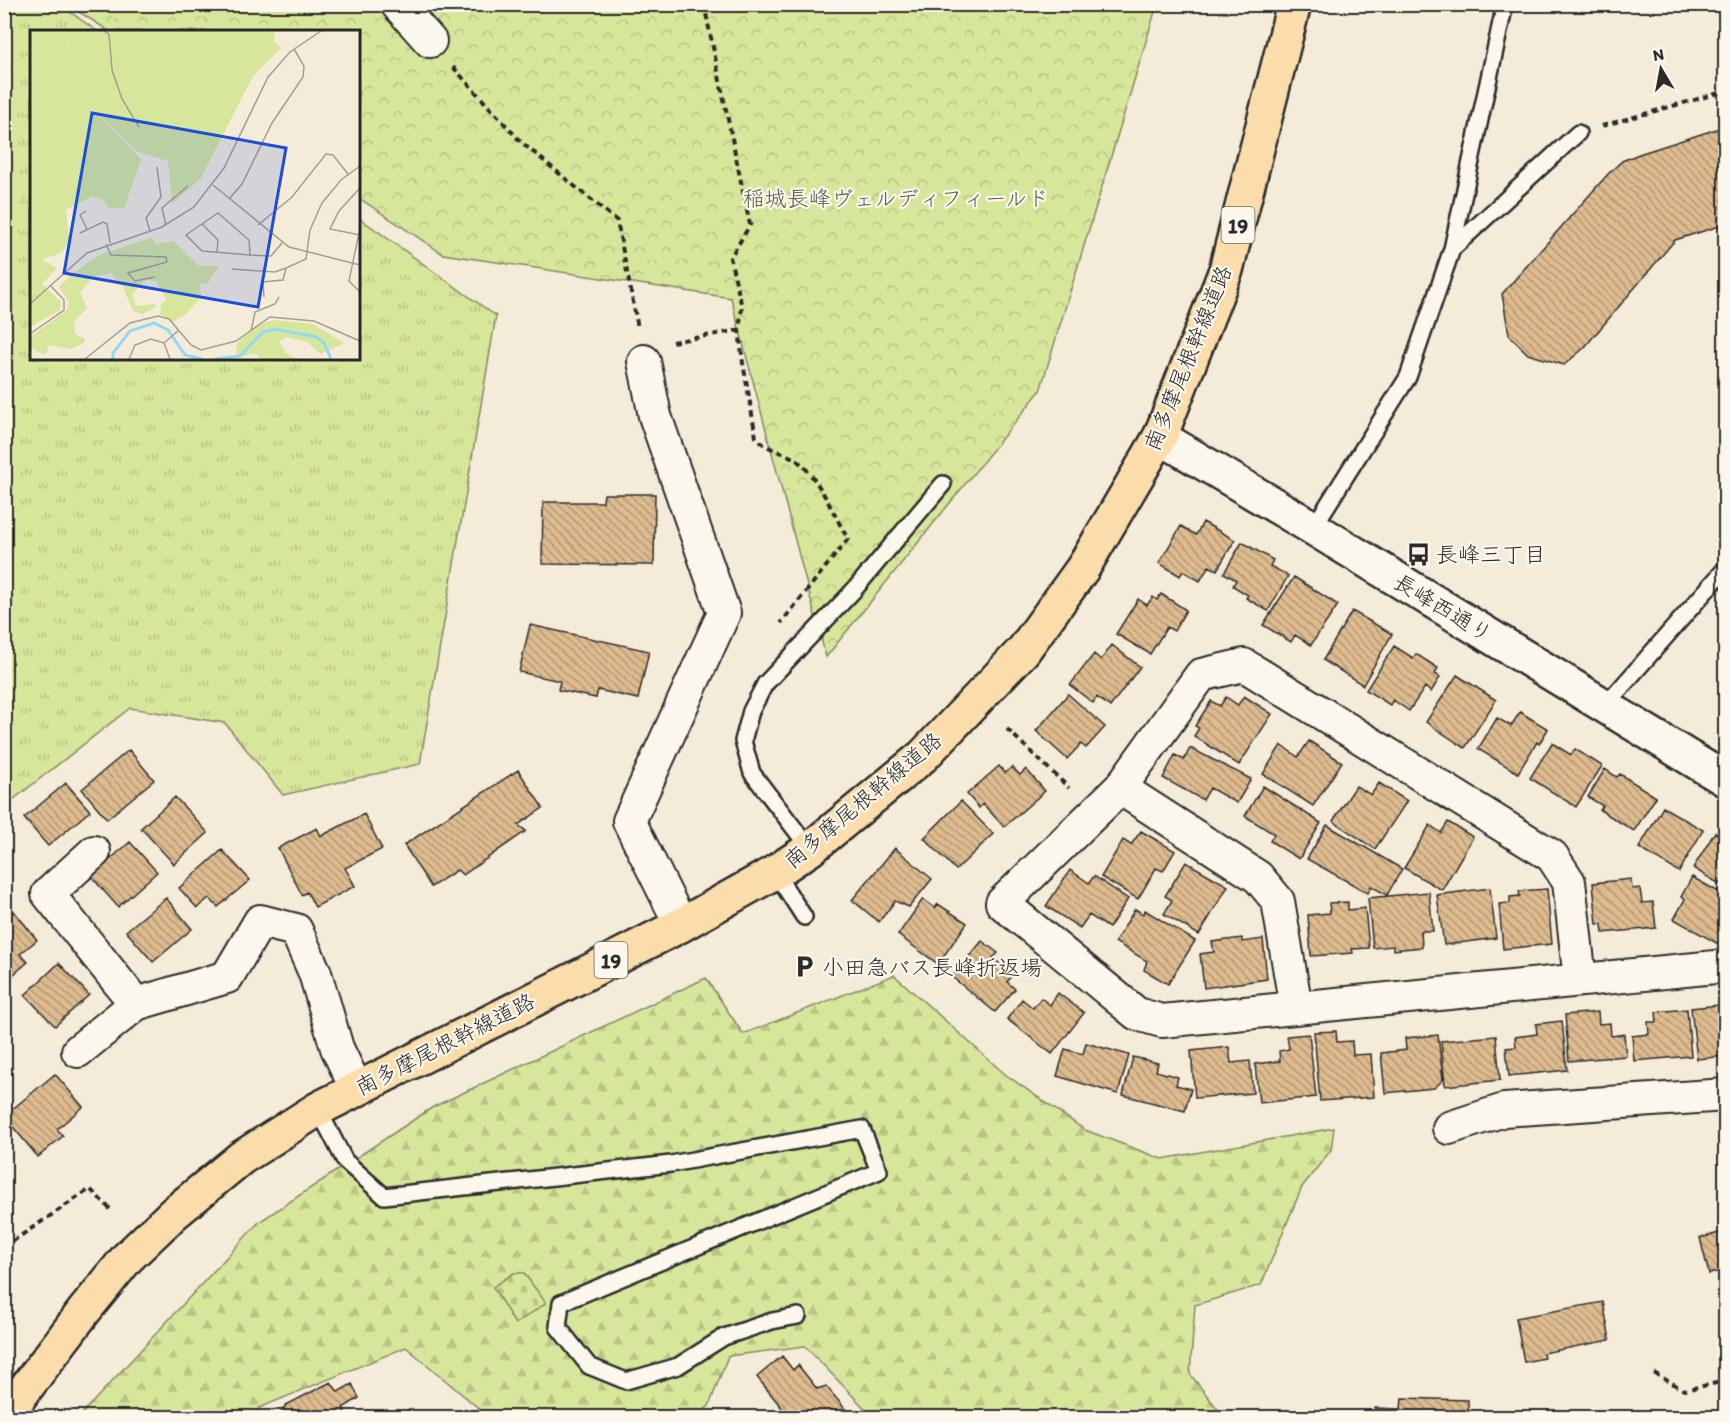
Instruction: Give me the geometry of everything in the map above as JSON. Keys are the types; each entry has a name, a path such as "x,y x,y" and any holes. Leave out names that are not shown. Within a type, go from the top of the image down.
{"main road":[{"name":"南多摩尾根幹線道路","path":"4,1417 127,1258 173,1214 241,1158 318,1109 681,925 775,872 810,849 922,756 1023,651 1083,568 1160,437 1226,270 1294,4"}],"street":[{"path":"397,4 430,41"},
{"path":"654,352 655,416 724,613 629,821 681,925"},
{"name":"長峰西通り","path":"1160,437 1725,780"},
{"path":"1580,980 1569,882 1552,856 1244,665 1201,675 1120,788 1002,903 1137,1014 1162,1021 1725,966"},
{"path":"1120,788 1258,877 1278,901 1296,1008"},
{"path":"94,852 48,894 136,1004"},
{"path":"78,1051 136,1004 227,977 261,921 296,930 315,973 337,1048 356,1089"},
{"path":"1449,1128 1504,1110 1725,1095"}],"lane":[{"path":"1313,528 1408,377 1452,249 1505,4"},
{"path":"1452,249 1578,133"},
{"path":"810,849 752,773 742,741 751,711 765,684 854,590 943,484"},
{"path":"1604,707 1725,568"},
{"path":"775,872 804,917"},
{"path":"318,1109 345,1161 384,1196 671,1164 861,1129 879,1171 561,1303 558,1328 589,1366 626,1381 678,1366 724,1337 772,1321 798,1316"}],"path":[{"path":"704,4 750,225 730,258 742,307 739,330 756,437 761,444 799,461 812,476 848,539 774,632"},
{"path":"430,41 521,142 617,221 634,313"},
{"path":"1578,133 1725,91"},
{"path":"654,352 739,330"},
{"path":"1006,729 1094,813"},
{"path":"4,1247 90,1189 113,1212"},
{"path":"1654,1373 1684,1390 1725,1381"}],"green space":[{"path":"5,4 60,5 96,30 30,30 30,360 360,360 360,219 496,316 420,764 283,795 225,723 130,708 5,806"},
{"name":"稲城長峰ヴェルディフィールド","path":"68,5 1157,5 1040,391 826,657 731,298 443,254 360,199 360,30 107,30"},
{"path":"894,975 1006,1075 1085,1130 1162,1159 1334,1128 1331,1150 1302,1187 1261,1285 1195,1305 1190,1374 1224,1417 873,1417 805,1346 728,1356 709,1406 696,1417 489,1417 406,1347 259,1408 254,1417 78,1418 259,1222 433,1107 706,978 743,1034"},
{"path":"514,1273 524,1273 546,1303 515,1324 493,1287"}],"building":[{"path":"1726,126 1726,224 1675,240 1584,348 1564,365 1528,354 1509,335 1502,294 1622,161"},
{"path":"604,494 655,494 654,565 542,564 543,502 603,502"},
{"path":"1203,522 1235,540 1217,570 1209,566 1200,581 1183,571 1180,576 1159,563 1181,526 1196,535"},
{"path":"1242,542 1273,560 1270,566 1288,576 1268,611 1246,598 1248,595 1233,586 1236,580 1224,573"},
{"path":"1294,577 1338,605 1311,645 1295,635 1291,642 1263,625"},
{"path":"1161,594 1186,610 1174,631 1167,627 1150,654 1116,634 1138,599 1147,605 1153,597 1157,600"},
{"path":"1352,611 1392,634 1363,685 1323,660"},
{"path":"530,625 649,651 638,699 598,690 596,698 558,690 560,681 519,672"},
{"path":"1726,625 1726,665 1721,653 1722,627"},
{"path":"1112,645 1140,667 1110,707 1097,697 1093,703 1070,685 1094,654 1101,660"},
{"path":"1394,646 1413,658 1416,654 1438,668 1435,674 1440,677 1431,692 1425,687 1409,711 1393,700 1390,705 1366,690"},
{"path":"1457,675 1496,700 1465,748 1426,722"},
{"path":"1068,694 1105,727 1086,748 1081,744 1067,759 1036,731"},
{"path":"1244,696 1272,714 1239,765 1194,736 1199,728 1195,726 1211,701 1220,706 1226,697 1238,705"},
{"path":"1520,712 1548,729 1518,773 1478,749 1497,718 1511,726"},
{"path":"1309,741 1342,762 1313,806 1263,774 1281,745 1298,757"},
{"path":"1552,743 1571,755 1575,749 1602,766 1576,807 1530,778"},
{"path":"1190,748 1251,779 1237,803 1210,788 1203,800 1163,778 1175,755 1184,760"},
{"path":"129,750 154,780 107,819 82,789"},
{"path":"999,766 1005,773 1012,767 1020,775 1026,769 1045,791 1004,827 983,804 979,808 967,794"},
{"path":"1605,769 1617,777 1620,774 1656,797 1634,831 1600,810 1603,806 1588,797"},
{"path":"518,770 543,808 518,825 526,831 463,875 457,870 431,887 404,845"},
{"path":"66,783 90,811 48,846 24,818"},
{"path":"1379,783 1407,801 1375,849 1333,821 1356,786 1371,795"},
{"path":"1263,786 1321,823 1299,859 1270,841 1274,834 1245,816"},
{"path":"175,797 208,833 174,864 141,828"},
{"path":"961,801 993,834 956,870 924,838"},
{"path":"1663,807 1703,830 1679,872 1639,848"},
{"path":"364,814 382,849 345,868 355,886 315,907 307,892 302,895 278,848 317,828 321,836"},
{"path":"1448,822 1473,837 1442,890 1404,868 1430,825 1441,833"},
{"path":"1327,825 1402,869 1387,895 1371,886 1368,893 1307,859"},
{"path":"1141,831 1175,851 1163,871 1156,868 1138,899 1101,877 1123,840 1131,845"},
{"path":"1715,832 1726,838 1726,888 1693,868"},
{"path":"130,842 157,872 118,907 91,876"},
{"path":"895,848 932,879 909,907 895,901 879,922 852,900"},
{"path":"222,850 250,880 218,907 209,898 197,908 179,888"},
{"path":"1186,862 1228,886 1199,935 1164,914 1172,900 1165,896"},
{"path":"1070,870 1089,883 1094,876 1128,899 1109,928 1089,915 1080,928 1046,906"},
{"path":"1692,877 1726,896 1726,935 1720,945 1674,919 1685,899 1681,897"},
{"path":"1631,879 1632,889 1640,888 1642,903 1653,902 1656,928 1603,933 1602,924 1597,924 1593,883"},
{"path":"1490,888 1496,938 1444,945 1437,895"},
{"path":"1547,889 1552,944 1503,949 1499,904 1510,903 1510,897 1520,896 1519,891"},
{"path":"1429,892 1433,931 1421,931 1422,947 1393,950 1393,946 1373,948 1368,898"},
{"path":"166,898 192,929 153,962 126,931"},
{"path":"923,899 935,908 938,904 967,923 938,964 898,935"},
{"path":"1348,902 1348,910 1365,908 1369,948 1352,949 1353,953 1311,956 1308,915 1330,913 1329,903"},
{"path":"1135,909 1143,914 1145,910 1195,941 1168,984 1144,970 1147,961 1115,942"},
{"path":"14,911 37,940 20,954 28,962 8,979 4,975 4,919"},
{"path":"1242,938 1242,942 1263,939 1267,979 1204,988 1200,954 1214,952 1212,942"},
{"path":"982,941 998,953 993,958 1013,975 1007,982 1015,989 995,1012 952,977"},
{"path":"59,963 89,995 55,1026 25,995"},
{"path":"1058,993 1084,1013 1052,1054 1007,1019 1022,999 1033,1008 1041,998 1050,1005"},
{"path":"1719,1005 1720,1017 1726,1017 1726,1056 1697,1059 1691,1008"},
{"path":"1687,1009 1691,1056 1634,1061 1632,1036 1649,1034 1648,1022 1657,1022 1656,1012"},
{"path":"1598,1012 1599,1024 1610,1023 1611,1036 1624,1034 1626,1056 1569,1061 1565,1015"},
{"path":"1562,1021 1567,1070 1509,1076 1506,1048 1516,1047 1515,1037 1537,1034 1536,1024"},
{"path":"1336,1031 1337,1042 1352,1041 1353,1055 1371,1054 1374,1097 1320,1101 1314,1032"},
{"path":"1309,1034 1316,1097 1259,1103 1255,1064 1280,1061 1279,1051 1289,1049 1287,1036"},
{"path":"1438,1035 1443,1080 1434,1088 1385,1093 1381,1053 1406,1050 1405,1038"},
{"path":"1496,1036 1500,1080 1445,1086 1441,1041"},
{"path":"1086,1043 1129,1055 1118,1094 1057,1076 1065,1049 1083,1054"},
{"path":"1229,1047 1231,1063 1250,1061 1253,1093 1195,1098 1191,1051"},
{"path":"1133,1057 1158,1063 1156,1071 1178,1077 1176,1085 1191,1089 1185,1111 1123,1095"},
{"path":"55,1074 83,1107 57,1129 63,1136 38,1157 4,1116"},
{"path":"1723,1232 1726,1241 1726,1270 1709,1274 1700,1238"},
{"path":"1603,1302 1610,1340 1543,1353 1544,1358 1524,1362 1516,1318"},
{"path":"782,1356 793,1370 798,1365 817,1389 826,1386 851,1416 849,1418 790,1418 757,1377"},
{"path":"331,1382 338,1392 352,1384 359,1398 343,1408 348,1418 277,1418 286,1405"},
{"path":"1402,1398 1468,1400 1468,1418 1374,1418 1375,1408 1401,1409"}],"place":[{"name":"長峰三丁目","path":"1418,554"},
{"name":"小田急バス長峰折返場","path":"804,967"}]}
